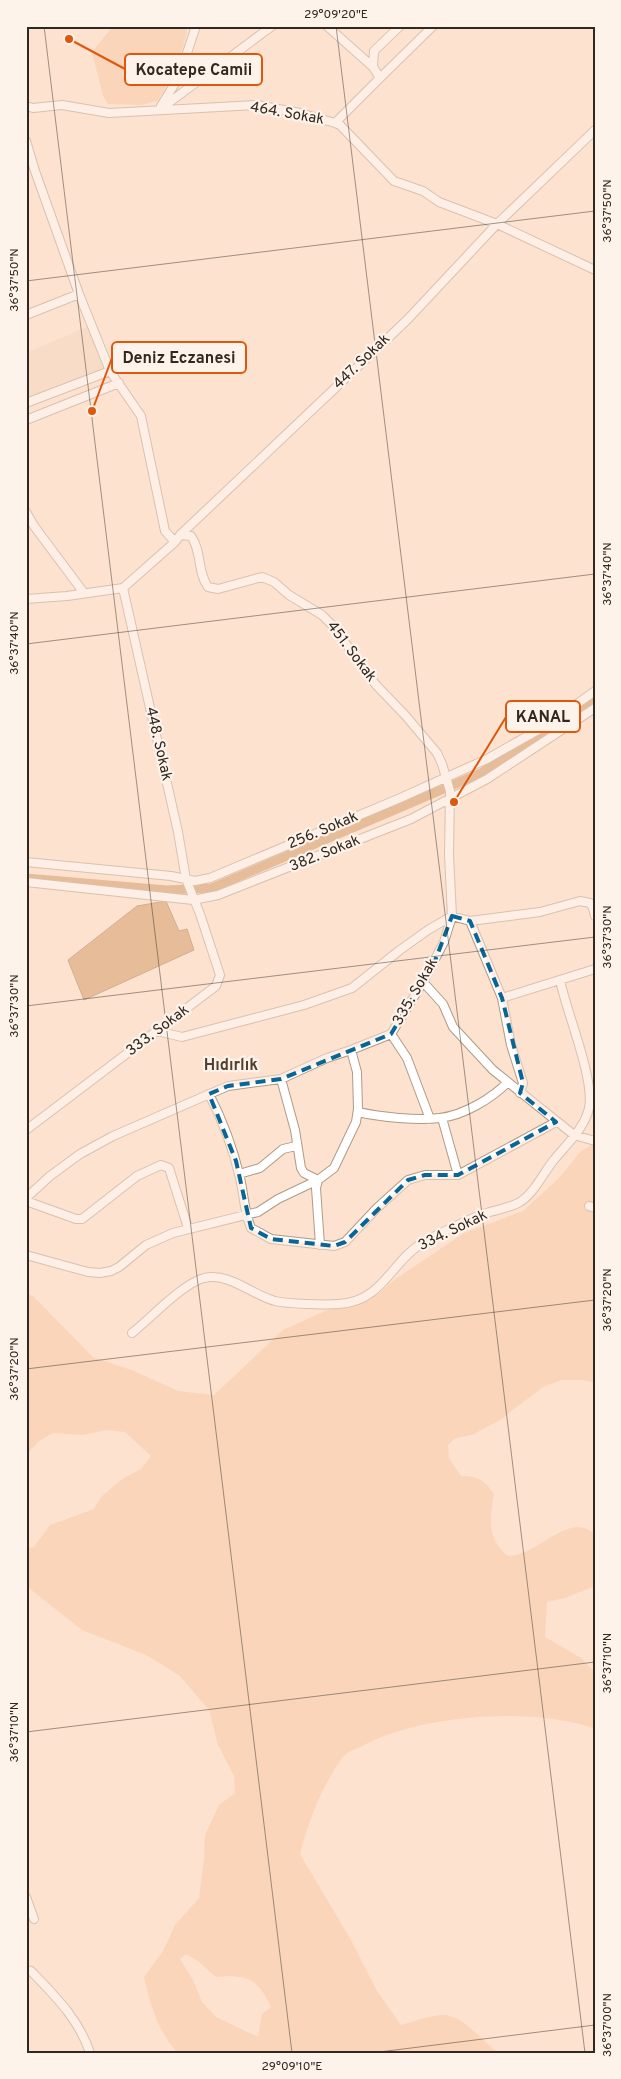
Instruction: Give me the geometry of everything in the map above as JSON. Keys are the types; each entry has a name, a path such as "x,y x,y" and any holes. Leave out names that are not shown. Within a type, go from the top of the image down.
{"street":[{"path":"159,110 179,77 196,26"},
{"path":"159,110 272,26"},
{"path":"327,26 373,67 380,78"},
{"path":"373,67 374,51 400,26"},
{"path":"334,122 433,26"},
{"name":"464. Sokak","path":"26,106 33,108 62,105 109,113 257,105 334,122 340,124 394,181 423,191 439,202 497,224 595,270"},
{"name":"447. Sokak","path":"122,588 175,542 180,535 407,320 497,224 595,130"},
{"path":"26,141 79,294 110,371 141,416 165,531 175,542"},
{"path":"26,176 35,171"},
{"path":"26,315 79,294"},
{"path":"26,403 110,371"},
{"path":"26,420 119,383"},
{"path":"26,512 34,526 84,594"},
{"name":"451. Sokak","path":"180,535 191,536 197,544 203,580 208,587 218,589 262,577 274,582 289,595 322,615 376,686 405,715 436,752 447,779 450,795"},
{"path":"26,599 84,594 122,588"},
{"name":"448. Sokak","path":"122,588 176,823 186,881 193,898"},
{"name":"256. Sokak","path":"26,862 186,881 210,878 447,779 526,738 595,691"},
{"name":"382. Sokak","path":"26,882 193,898 218,895 402,822 450,795 487,779 595,708"},
{"name":"335. Sokak","path":"26,1199 50,1176 80,1154 112,1136 228,1086 281,1079 327,1058 392,1034 424,982 444,942 452,916 449,855 450,795"},
{"name":"333. Sokak","path":"26,1130 216,986 220,975 193,898"},
{"path":"157,1031 182,1037 304,1005 352,988 407,945 452,916 470,921 540,912 580,901 590,903 595,916"},
{"path":"470,921 502,998 511,1045 522,1083 520,1093"},
{"path":"502,998 595,969"},
{"name":"334. Sokak","path":"132,1333 186,1287 202,1279 213,1277 226,1279 275,1301 339,1304 362,1298 378,1288 411,1252 421,1244 481,1214 519,1202 529,1194 574,1135 589,1108 587,1077 560,980"},
{"path":"424,982 443,1004 458,1034 493,1070 574,1135 595,1141"},
{"path":"392,1034 407,1058 430,1119"},
{"path":"26,1255 88,1272 100,1273 119,1267 146,1245 173,1233 258,1212 278,1199 318,1180 334,1168 356,1122 358,1112 357,1072 351,1050"},
{"path":"281,1079 295,1130 300,1168 304,1173 318,1180"},
{"path":"358,1112 373,1115 430,1119 442,1118 480,1104 496,1094 508,1082"},
{"path":"209,1094 222,1119 239,1174 250,1228 270,1238 320,1245 334,1246 345,1242 377,1208 408,1180 425,1175 458,1175 556,1122"},
{"path":"442,1118 458,1175"},
{"path":"239,1174 260,1168 283,1149 296,1146"},
{"path":"26,1199 76,1219 82,1219 137,1176 160,1165 169,1168 188,1228"},
{"path":"318,1180 316,1188 320,1245"},
{"path":"26,1897 34,1920"},
{"path":"26,1970 31,1971 69,2012 81,2028 90,2053"}],"highlighted area":[{"path":"452,916 470,921 502,998 523,1083 520,1093 556,1122 458,1175 425,1175 408,1180 345,1242 334,1246 271,1239 251,1228 236,1161 209,1094 228,1086 281,1079 391,1034 435,961"}],"shaded area":[{"path":"113,26 188,26 177,65 157,101 141,105 108,104 103,96 92,52"},
{"path":"91,325 110,371 26,403 26,353"},
{"path":"166,901 179,931 187,929 194,950 84,1000 68,960 137,906"},
{"path":"595,1143 595,1383 582,1380 562,1380 543,1387 500,1420 474,1434 454,1439 448,1445 449,1458 461,1476 480,1480 494,1494 491,1527 496,1542 508,1556 528,1551 556,1534 575,1527 584,1528 595,1533 595,1586 565,1598 547,1602 545,1637 581,1658 595,1673 595,1729 569,1722 509,1716 445,1721 386,1735 351,1751 342,1758 319,1798 300,1854 351,1940 377,1991 401,2025 434,2016 444,2015 452,2017 466,2025 499,2053 178,2053 160,2027 152,2007 144,1977 163,1951 175,1925 199,1898 205,1835 219,1805 235,1793 234,1776 218,1745 209,1710 180,1676 146,1655 82,1630 30,1589 26,1579 26,1548 34,1547 50,1525 94,1509 101,1497 122,1479 141,1469 151,1456 125,1432 106,1430 83,1435 53,1433 39,1441 26,1455 26,1292 34,1297 93,1357 134,1371 178,1391 214,1395 283,1330 327,1310 362,1302 378,1294 394,1280 464,1233 523,1211 559,1178 581,1151","holes":["186,1954 198,1961 216,1977 236,1976 244,1978 256,1984 261,1990 271,2007 262,2014 258,2037 216,2017 202,2002 193,1980 180,1959"]}],"waterway":[{"path":"26,878 167,890 212,888 481,773 595,699"}],"place":[{"name":"Kocatepe Camii","path":"69,39"},
{"name":"Deniz Eczanesi","path":"92,411"},
{"name":"KANAL","path":"454,802"}],"district":[{"name":"Hıdırlık","path":"231,1066"}]}
